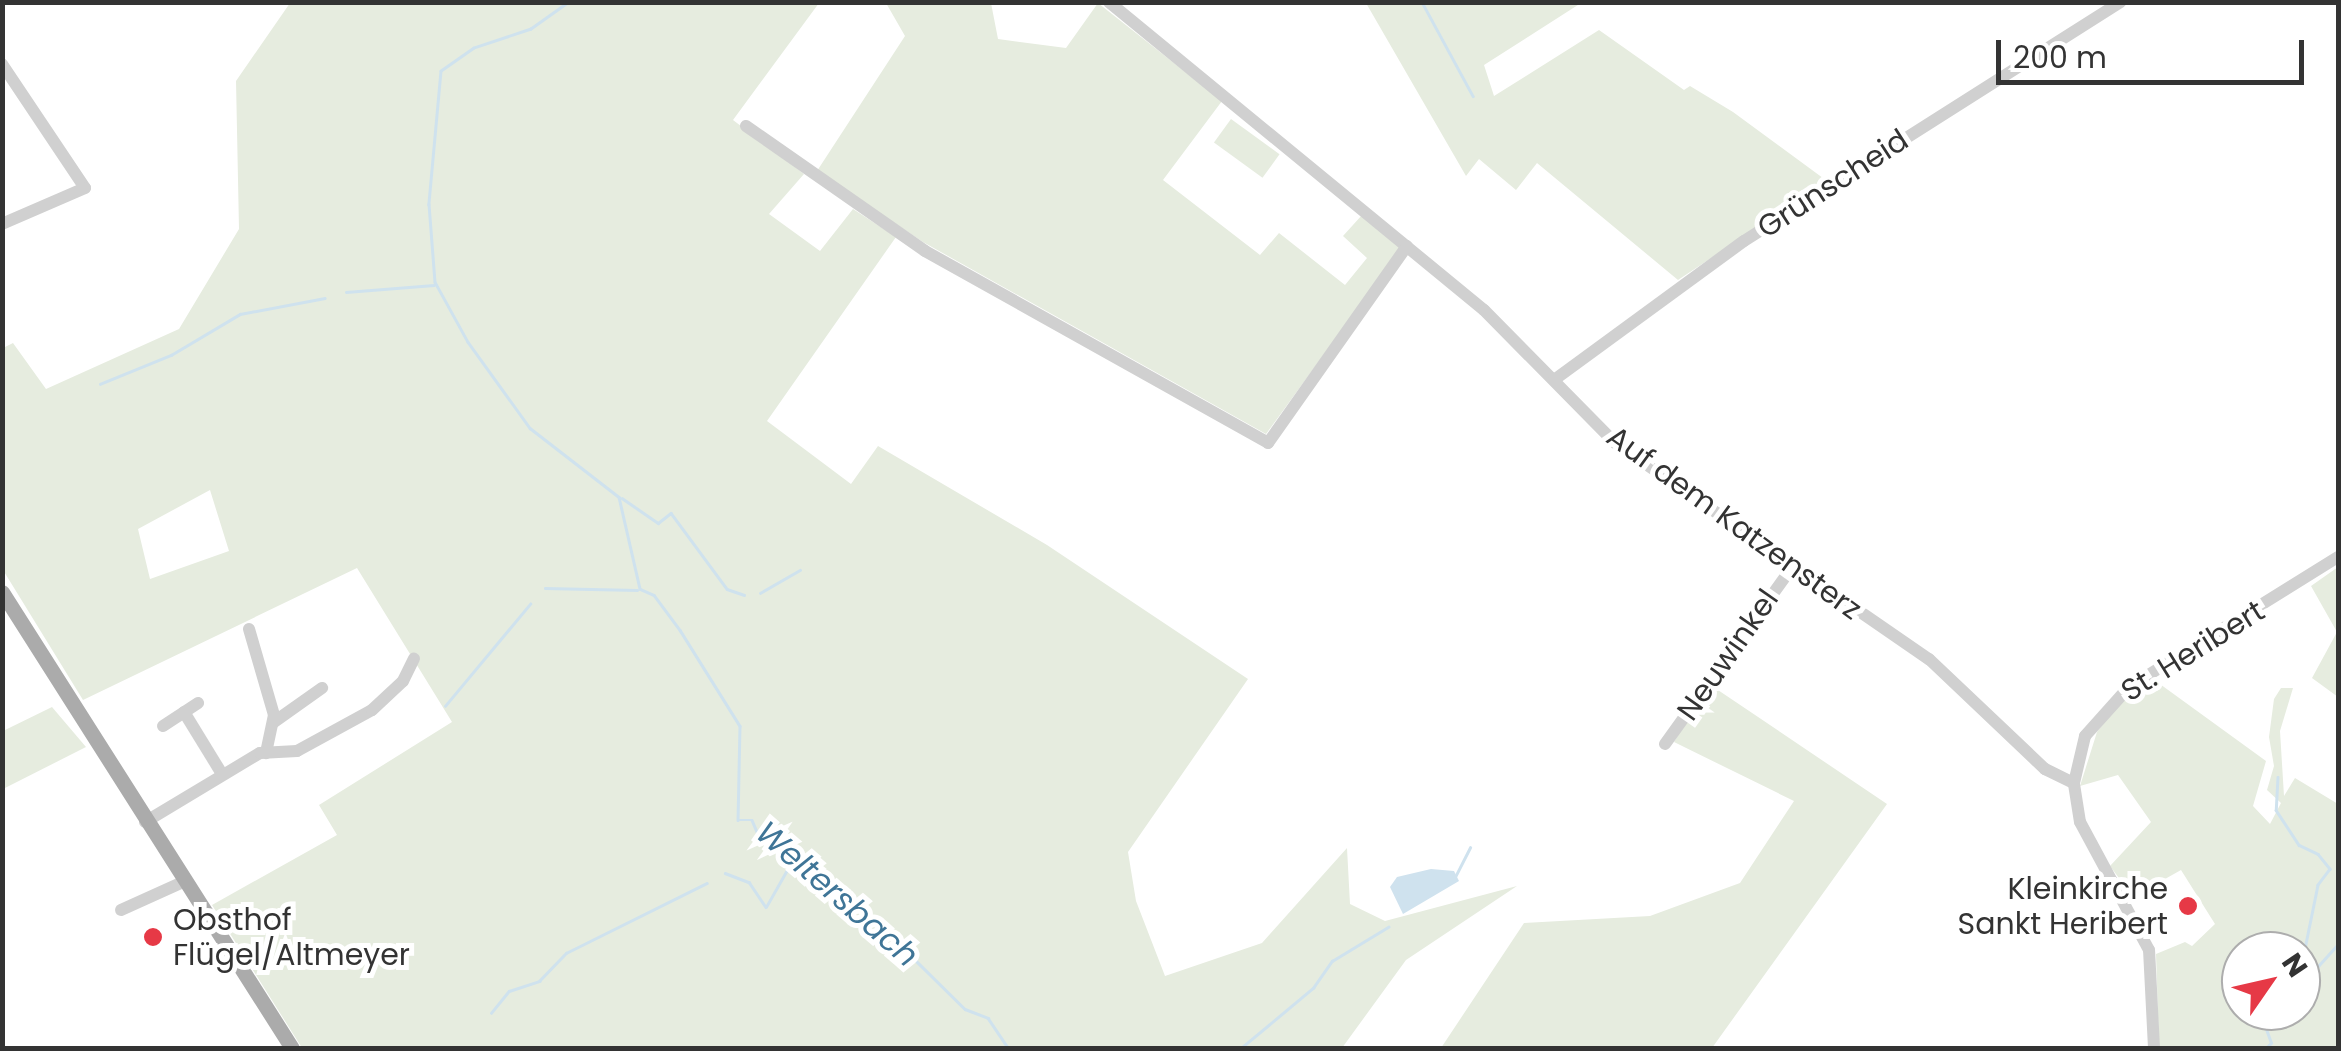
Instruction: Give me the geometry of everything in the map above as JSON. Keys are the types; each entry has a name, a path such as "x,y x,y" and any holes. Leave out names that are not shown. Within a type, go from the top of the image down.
{"main road":[{"path":"2,592 292,1048"}],"street":[{"name":"Auf dem Katzensterz","path":"1109,2 1407,246 1625,450 1948,674 2045,769 2074,782"},
{"name":"Grünscheid","path":"1554,380 1744,241 2122,2"},
{"path":"2,64 85,188 2,224"},
{"path":"746,126 925,251 1268,444 1407,246"},
{"name":"St. Heribert","path":"2154,1048 2149,950 2130,906 2088,842 2074,782 2086,736 2112,701 2338,557"},
{"name":"Neuwinkel","path":"1665,744 1792,567"},
{"path":"249,630 274,722 266,753"},
{"path":"146,822 222,774 266,753 297,750 372,710 403,681 414,658"},
{"path":"274,722 322,688"},
{"path":"164,726 198,703"},
{"path":"184,712 222,774"},
{"path":"121,910 183,882"}],"shaded area":[{"path":"290,3 819,3 733,120 804,174 769,214 820,251 853,209 896,237 767,421 851,484 878,446 1047,545 1248,679 1128,852 1136,901 1165,976 1262,943 1347,848 1350,904 1385,921 1517,886 1406,960 1342,1048 302,1048 212,905 337,835 319,805 452,722 357,568 83,700 3,570 3,348 13,343 46,389 179,329 239,229 236,81","holes":["210,490 229,551 150,579 138,529"]},
{"path":"886,3 991,3 998,39 1066,48 1098,3 1222,101 1163,180 1260,255 1279,233 1345,285 1367,258 1343,236 1362,215 1402,247 1266,434 923,242 817,171 905,36"},
{"path":"1366,3 1581,3 1484,65 1494,96 1599,30 1684,90 1690,86 1733,112 1827,181 1678,280 1537,163 1516,190 1479,159 1466,176"},
{"path":"1231,119 1280,154 1262,178 1214,142"},
{"path":"2338,567 2338,697 2312,678 2337,632 2311,586"},
{"path":"2153,679 2266,761 2253,806 2270,824 2281,803 2267,790 2274,766 2269,737 2274,699 2281,688 2293,688 2280,731 2284,796 2295,778 2338,804 2338,1048 2159,1048 2156,954 2185,942 2192,946 2215,924 2181,870 2133,897 2110,866 2151,822 2118,775 2080,786 2097,732 2118,705"},
{"path":"1709,684 1887,804 1712,1048 1441,1048 1524,923 1650,916 1740,883 1794,801 1674,742"},
{"path":"52,707 86,747 3,789 3,731"}],"water":[{"path":"1431,869 1454,871 1459,881 1403,914 1390,887 1397,877"}],"waterway":[{"name":"Weltersbach","path":"569,2 531,29 474,48 441,71 429,204 435,282 468,342 530,428 619,497 640,589 654,595 680,630 740,726 738,820 752,820 758,834 783,845 791,863 812,874 834,900 854,907 898,943 965,1009 988,1018 1008,1048"},
{"path":"1422,2 1473,96"},
{"path":"346,292 434,285"},
{"path":"100,384 171,355 240,314 325,298"},
{"path":"622,498 658,523 671,513 727,589 744,595"},
{"path":"760,593 800,570"},
{"path":"545,588 637,590"},
{"path":"445,706 530,604"},
{"path":"2278,777 2276,810 2299,845 2318,854 2330,869 2318,885 2309,931"},
{"path":"1455,877 1470,848"},
{"path":"725,873 749,882 766,907 791,863"},
{"path":"491,1013 509,991 539,981 566,953 707,883"},
{"path":"1241,1048 1313,988 1332,961 1388,927"},
{"path":"2321,963 2338,944"},
{"path":"2266,1048 2271,1043 2267,1031"}],"place":[{"name":"Kleinkirche Sankt Heribert","path":"2188,906"},
{"name":"Obsthof Flügel/Altmeyer","path":"153,937"}]}
